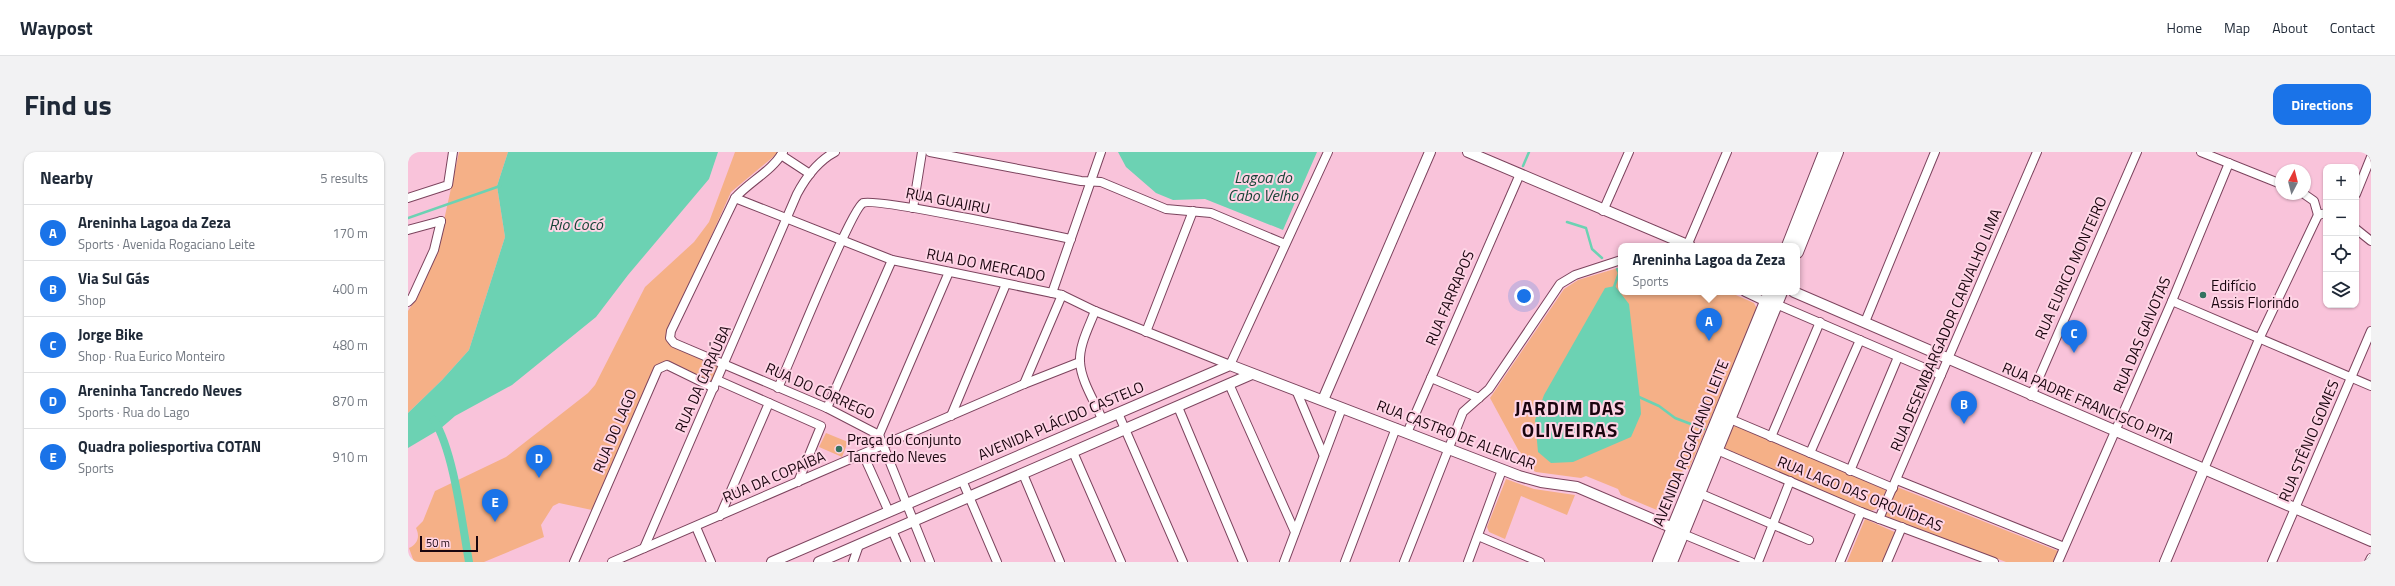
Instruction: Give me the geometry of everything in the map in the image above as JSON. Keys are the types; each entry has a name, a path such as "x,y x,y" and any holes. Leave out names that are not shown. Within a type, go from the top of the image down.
{"main road":[{"path":"1789,243 1825,152"},
{"path":"1800,244 1837,152"},
{"name":"AVENIDA ROGACIANO LEITE","path":"1671,562 1678,531 1725,417 1771,299"},
{"name":"AVENIDA ROGACIANO LEITE","path":"1659,562 1699,493 1716,439"}],"street":[{"path":"408,198 448,185 453,152"},
{"name":"RUA DA CARAÚBA","path":"644,548 797,194 810,174 822,161 835,152"},
{"path":"913,208 922,152"},
{"path":"930,152 1090,182 1101,182 1166,209 1211,213 1285,244"},
{"path":"1052,293 1100,152"},
{"path":"1230,364 1328,152"},
{"path":"1323,400 1430,152"},
{"path":"1468,152 1681,243"},
{"path":"1603,211 1629,152"},
{"path":"1689,243 1727,152"},
{"path":"1865,322 1935,152"},
{"name":"RUA DESEMBARGADOR CARVALHO LIMA","path":"1879,519 2037,152"},
{"name":"RUA EURICO MONTEIRO","path":"2031,396 2137,152"},
{"path":"2201,152 2275,182"},
{"path":"735,198 782,153 810,174"},
{"path":"2359,187 2371,157"},
{"name":"RUA DAS GAIVOTAS","path":"2058,562 2172,301 2229,163"},
{"name":"RUA FARRAPOS","path":"1407,433 1520,174"},
{"name":"RUA DO MERCADO","path":"735,198 842,242 892,260 1062,295 1095,312 1230,364"},
{"name":"RUA DO CÓRREGO","path":"735,198 671,331 670,338 674,343 723,366 827,408 879,435 879,447 930,562"},
{"path":"2165,562 2260,337 2322,214 2311,199"},
{"name":"RUA GUAJIRU","path":"842,242 858,207 864,202 913,208 1071,239"},
{"path":"1146,332 1192,211"},
{"path":"408,230 441,221 431,258 412,298 408,302"},
{"path":"2359,231 2371,241"},
{"path":"778,388 842,242"},
{"path":"827,408 892,260"},
{"path":"1404,562 1447,449 1463,412 1495,382 1560,285 1576,275 1603,264 1617,261"},
{"path":"879,435 949,272"},
{"path":"951,416 1006,284"},
{"path":"1024,384 1062,295"},
{"path":"1756,295 1771,299 1941,375"},
{"name":"RUA PADRE FRANCISCO PITA","path":"1800,295 1948,358 2031,396 2371,541"},
{"path":"2172,301 2260,337 2371,386"},
{"path":"1095,312 1083,341 1080,362 1083,374 1102,419"},
{"path":"1771,437 1820,322"},
{"name":"RUA STÊNIO GOMES","path":"2272,562 2371,331"},
{"path":"1810,453 1860,340"},
{"path":"1850,471 1898,357"},
{"name":"RUA DA COPAÍBA","path":"612,562 1024,384 1080,362"},
{"name":"RUA CASTRO DE ALENCAR","path":"1230,364 1252,374 1530,480 1577,487 1678,531"},
{"name":"AVENIDA PLÁCIDO CASTELO","path":"772,562 1230,364"},
{"name":"RUA DO LAGO","path":"574,562 658,369 667,365 717,382"},
{"path":"819,562 1252,374"},
{"path":"1431,378 1479,398"},
{"name":"RUA DO CÓRREGO","path":"717,382 821,426 798,482"},
{"path":"1229,384 1295,532"},
{"path":"1179,386 1182,405 1243,562"},
{"path":"1296,390 1323,454"},
{"path":"720,516 769,403"},
{"path":"1284,562 1323,454 1342,408"},
{"path":"1118,412 1183,562"},
{"name":"RUA LAGO DAS ORQUÍDEAS","path":"1725,417 1893,488"},
{"path":"1345,562 1396,428"},
{"name":"RUA LAGO DAS ORQUÍDEAS","path":"1716,439 1790,482 1861,512 1902,527 1973,559 1994,562"},
{"path":"1073,452 1121,562"},
{"path":"865,454 891,511"},
{"path":"1468,562 1502,470"},
{"path":"1023,474 1060,562"},
{"path":"962,480 997,562"},
{"path":"1897,480 2064,547"},
{"path":"1758,562 1790,482"},
{"path":"1699,493 1809,540"},
{"path":"1840,562 1861,512"},
{"path":"696,527 711,562"},
{"path":"1887,562 1902,527"},
{"path":"895,529 906,562"},
{"path":"1678,531 1751,562"},
{"path":"1478,536 1540,562"},
{"path":"853,562 859,545"},
{"path":"2369,562 2371,558"}],"shaded area":[{"path":"459,152 508,152 497,186 505,237 469,350 442,380 408,413 408,311 417,297 437,252"},
{"path":"735,152 779,152 731,192 667,335 718,366 712,381 710,382 666,362 656,365 592,510 559,503 553,506 541,525 544,537 484,562 414,562 409,548 417,540 418,534 416,528 423,521 435,491 506,457 588,393 595,385 645,287 694,242 709,222"},
{"path":"1618,268 1618,295 1736,295 1754,303 1757,309 1689,469 1683,470 1669,509 1664,513 1621,495 1618,489 1586,476 1581,478 1536,472 1528,468 1490,398 1564,289 1578,280"},
{"path":"1736,425 1886,490 1882,501 1878,507 1872,511 1868,511 1726,451 1725,447 1731,429"},
{"path":"826,433 848,442 842,457 819,447"},
{"path":"1506,479 1534,489 1575,495 1567,515 1521,496 1505,539 1489,532 1487,527"},
{"path":"1897,487 2058,551 2053,562 2006,562 1885,516"},
{"path":"1865,519 1897,533 1884,562 1847,562"}],"water":[{"name":"Rio Cocó","path":"508,152 718,152 709,179 628,275 596,317 512,385 455,416 440,429 408,448 408,413 442,380 469,350 505,237 497,186"},
{"name":"Lagoa do Cabo Velho","path":"1118,152 1317,152 1283,230 1205,199 1173,200 1156,193 1126,167"},
{"path":"1615,286 1618,290 1618,295 1622,295 1629,304 1641,414 1631,437 1573,462 1551,463 1538,452 1535,420 1544,395 1605,288"}],"waterway":[{"path":"1523,166 1529,152"},
{"path":"408,218 500,186"},
{"path":"1567,222 1586,228 1592,249 1602,258"},
{"path":"1614,287 1618,276"},
{"path":"1639,397 1659,406 1675,418 1704,429"},
{"path":"434,420 447,450 452,469 469,562"}],"place":[{"name":"Edifício Assis Florindo","path":"2203,295"},
{"name":"Areninha Lagoa da Zeza","path":"1709,341"},
{"name":"Jorge Bike","path":"2074,353"},
{"name":"Via Sul Gás","path":"1964,424"},
{"name":"Praça do Conjunto Tancredo Neves","path":"839,449"},
{"name":"Areninha Tancredo Neves","path":"539,478"},
{"name":"Quadra poliesportiva COTAN","path":"495,522"}],"district":[{"name":"JARDIM DAS OLIVEIRAS","path":"1570,419"}]}
